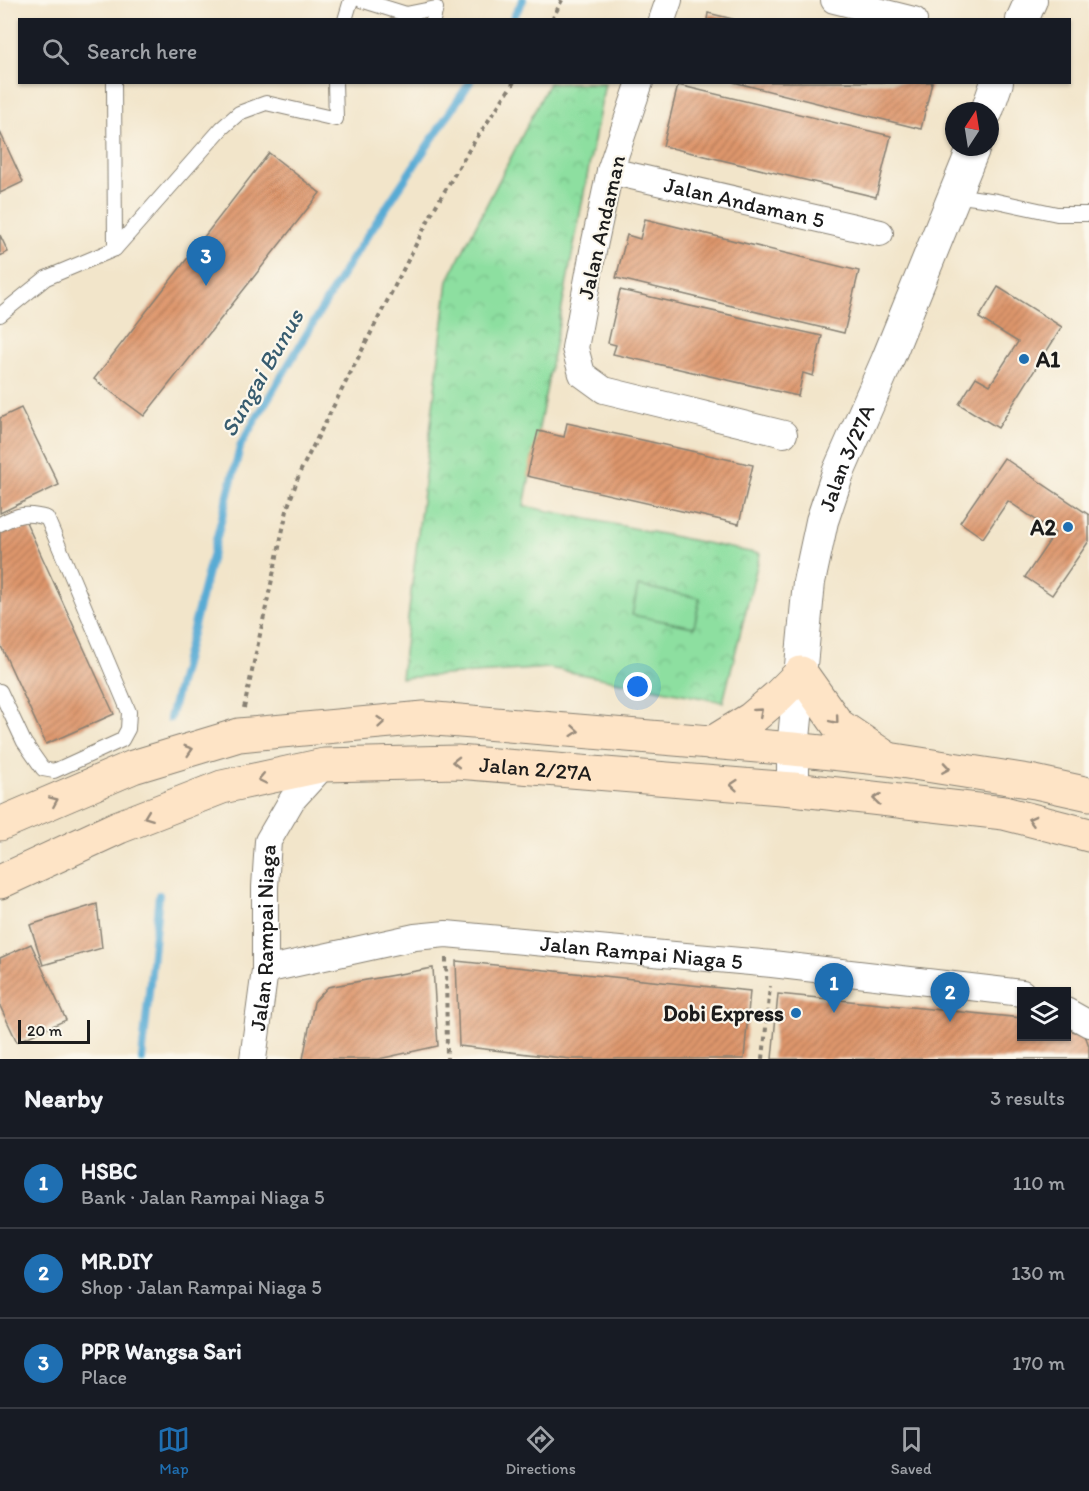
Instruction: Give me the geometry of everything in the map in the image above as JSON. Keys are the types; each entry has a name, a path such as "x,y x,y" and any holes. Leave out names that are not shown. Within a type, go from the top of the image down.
{"main road":[{"path":"712,744 751,719 801,673 838,725 888,759"},
{"name":"Jalan 2/27A","path":"2,819 132,767 239,735 424,718 888,759 1035,782 1089,794"},
{"name":"Jalan 2/27A","path":"0,882 119,827 222,787 324,765 457,762 793,789 1004,813 1089,835"}],"street":[{"path":"663,18 669,0"},
{"path":"834,0 906,18"},
{"path":"1023,18 1031,0"},
{"name":"Jalan Andaman","path":"639,84 610,171 594,246 575,348 582,374 604,390 784,434"},
{"path":"990,102 996,84"},
{"name":"Jalan 3/27A","path":"793,789 794,749 809,582 822,521 838,473 887,361 970,156"},
{"name":"Jalan Andaman 5","path":"610,171 880,233"},
{"name":"Jalan Rampai Niaga","path":"253,1059 265,970 264,887 268,841 292,800 324,765"},
{"name":"Jalan Rampai Niaga 5","path":"265,970 415,937 446,934 772,964 1017,992"},
{"path":"1071,1014 1089,1024"}],"lane":[{"path":"346,18 351,0"},
{"path":"361,0 406,14 436,8 434,18"},
{"path":"114,84 115,249"},
{"path":"0,315 46,279 115,249 222,128 239,113 266,103 336,118 335,84"},
{"path":"954,195 997,201 1057,214 1089,214"},
{"path":"0,524 16,515 34,514 47,518 129,712 128,729 122,740 54,771 43,769 24,742 0,691"}],"path":[{"path":"553,18 562,0"},
{"path":"239,735 288,506 300,472 434,209 469,150 513,84"},
{"path":"446,934 447,1059"},
{"path":"763,1059 772,964"}],"green space":[{"path":"548,84 605,84 524,506 760,554 723,702 549,668 401,678 448,280"},
{"path":"638,586 700,598 694,627 632,615"}],"building":[{"path":"708,13 729,18 707,18"},
{"path":"741,84 932,84 921,129"},
{"path":"678,85 891,136 876,197 663,146"},
{"path":"0,132 23,182 0,193"},
{"path":"269,153 320,193 144,416 94,379"},
{"path":"645,219 859,271 844,333 616,278 627,235 640,239"},
{"path":"0,235 8,252 0,256"},
{"name":"A1","path":"998,287 1062,327 998,428 959,404 976,377 990,385 1018,342 979,318"},
{"path":"620,290 822,336 813,376 803,373 798,396 613,354 616,345 608,343"},
{"path":"21,408 59,485 0,513 0,418"},
{"path":"567,423 753,465 739,524 527,476 538,431 564,437"},
{"name":"A2","path":"1004,458 1089,515 1089,541 1052,595 1025,577 1055,533 1008,501 983,538 960,522"},
{"path":"21,511 114,714 46,744 0,644 0,521"},
{"path":"97,904 102,948 43,965 30,925"},
{"path":"31,944 66,1020 17,1042 0,1006 0,958"},
{"path":"456,961 750,991 744,1059 571,1059 459,1046"},
{"path":"433,968 438,1046 379,1059 303,1059 314,1002 328,987"},
{"path":"778,994 1017,1018 1017,1041 1071,1041 1071,1031 1085,1035 1089,1046 1089,1059 772,1059"}],"waterway":[{"name":"Sungai Bunus","path":"513,18 523,0"},
{"name":"Sungai Bunus","path":"170,718 241,444 349,263 469,84"},
{"name":"Sungai Bunus","path":"142,1059 159,895"}],"place":[{"name":"PPR Wangsa Sari","path":"206,286"},
{"name":"A1","path":"1024,359"},
{"name":"A2","path":"1068,527"},
{"name":"Dobi Express","path":"796,1013"},
{"name":"HSBC","path":"834,1013"},
{"name":"MR.DIY","path":"950,1022"}]}
